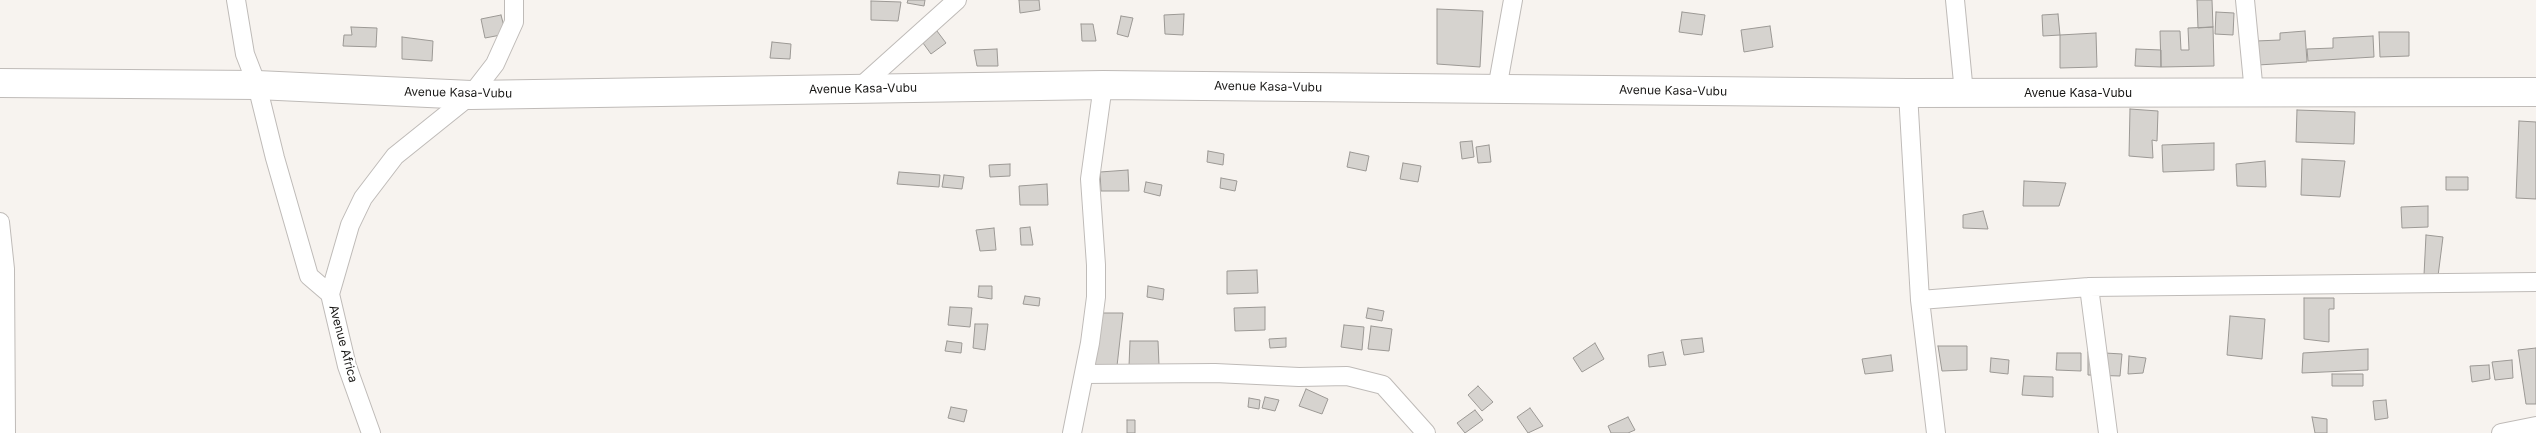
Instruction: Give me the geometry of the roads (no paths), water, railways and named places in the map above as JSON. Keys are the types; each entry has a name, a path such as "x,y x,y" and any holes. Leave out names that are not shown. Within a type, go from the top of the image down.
{"highway":[{"name":"Avenue Kasa-Vubu","path":"0,83 257,85 471,95 1103,85 1908,93 2536,92"}],"street":[{"path":"236,0 245,54 257,85 275,158 310,276 330,294"},
{"name":"Avenue Africa","path":"371,433 346,366 330,294 350,225 362,198 395,156 471,95 495,64 514,22 514,0"},
{"path":"858,89 957,0"},
{"path":"1497,89 1513,0"},
{"path":"1955,0 1964,93"},
{"path":"2245,0 2254,93"},
{"path":"1072,433 1084,374 1096,290 1090,179 1103,85"},
{"path":"1908,93 1920,300 1936,433"},
{"path":"0,222 5,269 6,433"},
{"path":"1920,300 2089,287 2536,282"},
{"path":"2089,287 2108,433"},
{"path":"1084,374 1215,373 1299,377 1348,376 1383,385 1426,433"},
{"path":"2501,433 2536,426"}]}
